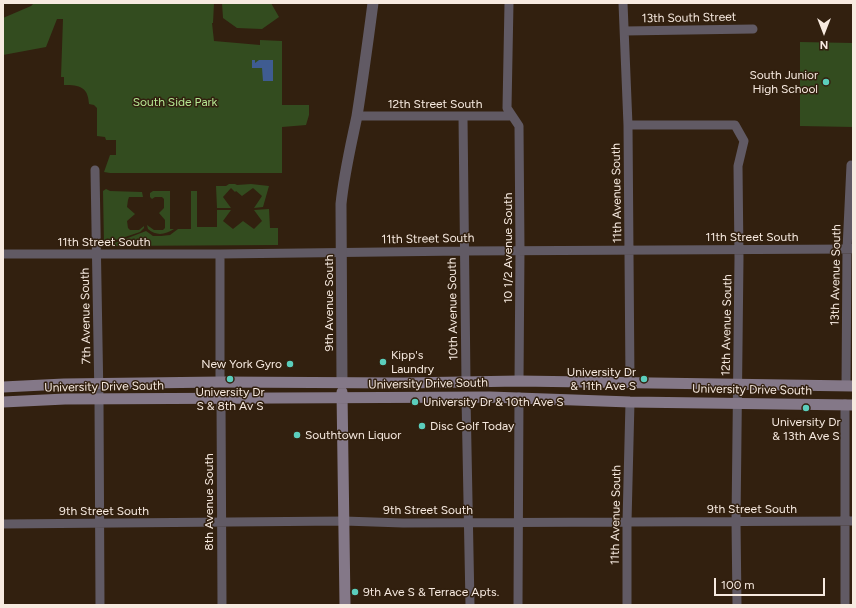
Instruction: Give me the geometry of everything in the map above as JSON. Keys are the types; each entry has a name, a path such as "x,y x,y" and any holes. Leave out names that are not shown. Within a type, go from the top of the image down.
{"main road":[{"name":"University Drive South","path":"3,387 220,382 404,383 519,381 850,386"},
{"name":"9th Avenue South","path":"342,383 345,605"},
{"name":"University Drive South","path":"3,402 65,399 519,397 630,402 849,404"}],"street":[{"name":"9th Avenue South","path":"342,383 341,204 344,178 357,116 373,3"},
{"path":"509,3 507,108 512,116"},
{"name":"11th Avenue South","path":"624,3 630,250 630,383"},
{"name":"13th South Street","path":"625,31 753,29"},
{"name":"12th Street South","path":"357,116 512,116"},
{"name":"10 1/2 Avenue South","path":"512,116 519,126 519,381"},
{"name":"10th Avenue South","path":"463,117 466,382"},
{"name":"12th Avenue South","path":"628,125 735,125 744,142 738,166 737,605"},
{"name":"13th Avenue South","path":"850,386 851,165"},
{"name":"7th Avenue South","path":"95,170 99,384 100,605"},
{"name":"11th Street South","path":"3,254 220,254 520,250 850,249"},
{"path":"220,254 220,382"},
{"path":"466,397 470,605"},
{"path":"518,605 519,397"},
{"name":"8th Avenue South","path":"221,399 222,605"},
{"name":"11th Avenue South","path":"628,605 627,522 630,402"},
{"path":"845,605 849,521 849,404"},
{"name":"9th Street South","path":"3,524 344,521 402,523 849,521"}],"green space":[{"name":"South Side Park","path":"34,3 214,3 212,23 214,41 260,45 260,40 282,41 282,105 309,105 309,115 306,125 282,127 282,173 104,172 110,155 116,155 116,140 106,140 105,137 97,136 97,108 94,105 89,104 85,91 79,87 64,85 64,77 61,77 63,19 57,19 46,47 3,55 3,18 31,6"},
{"path":"222,3 271,3 279,17 262,29 237,28 223,18"},
{"path":"800,42 853,43 853,127 800,126"},
{"path":"229,184 269,186 263,207 254,208 262,196 253,188 242,196 231,188 223,197 231,208 217,208 216,186 226,186"},
{"path":"106,189 110,191 142,192 143,197 129,197 127,207 135,214 127,221 128,228 130,230 139,230 144,226 144,228 140,232 104,244 103,191"},
{"path":"153,191 170,191 170,229 174,229 167,233 157,234 148,229 147,225 154,230 163,230 165,228 165,220 159,213 164,208 164,199 162,197 155,197 152,199 150,197 150,193"},
{"path":"191,191 197,191 197,227 217,227 217,210 231,210 223,221 233,229 243,221 254,229 262,221 254,210 269,209 270,228 278,228 278,245 107,246 146,231 153,236 161,236 170,235 178,229 191,229"}],"water":[{"path":"252,60 255,60 255,63 259,60 273,60 273,81 263,81 262,68 252,68"}],"place":[{"name":"South Junior High School","path":"826,82"},
{"name":"Kipp's Laundry","path":"383,362"},
{"name":"New York Gyro","path":"290,364"},
{"name":"University Dr S & 8th Av S","path":"230,379"},
{"name":"University Dr & 11th Ave S","path":"644,379"},
{"name":"University Dr & 10th Ave S","path":"415,402"},
{"name":"University Dr & 13th Ave S","path":"806,408"},
{"name":"Disc Golf Today","path":"422,426"},
{"name":"Southtown Liquor","path":"297,435"},
{"name":"9th Ave S & Terrace Apts.","path":"355,592"}]}
